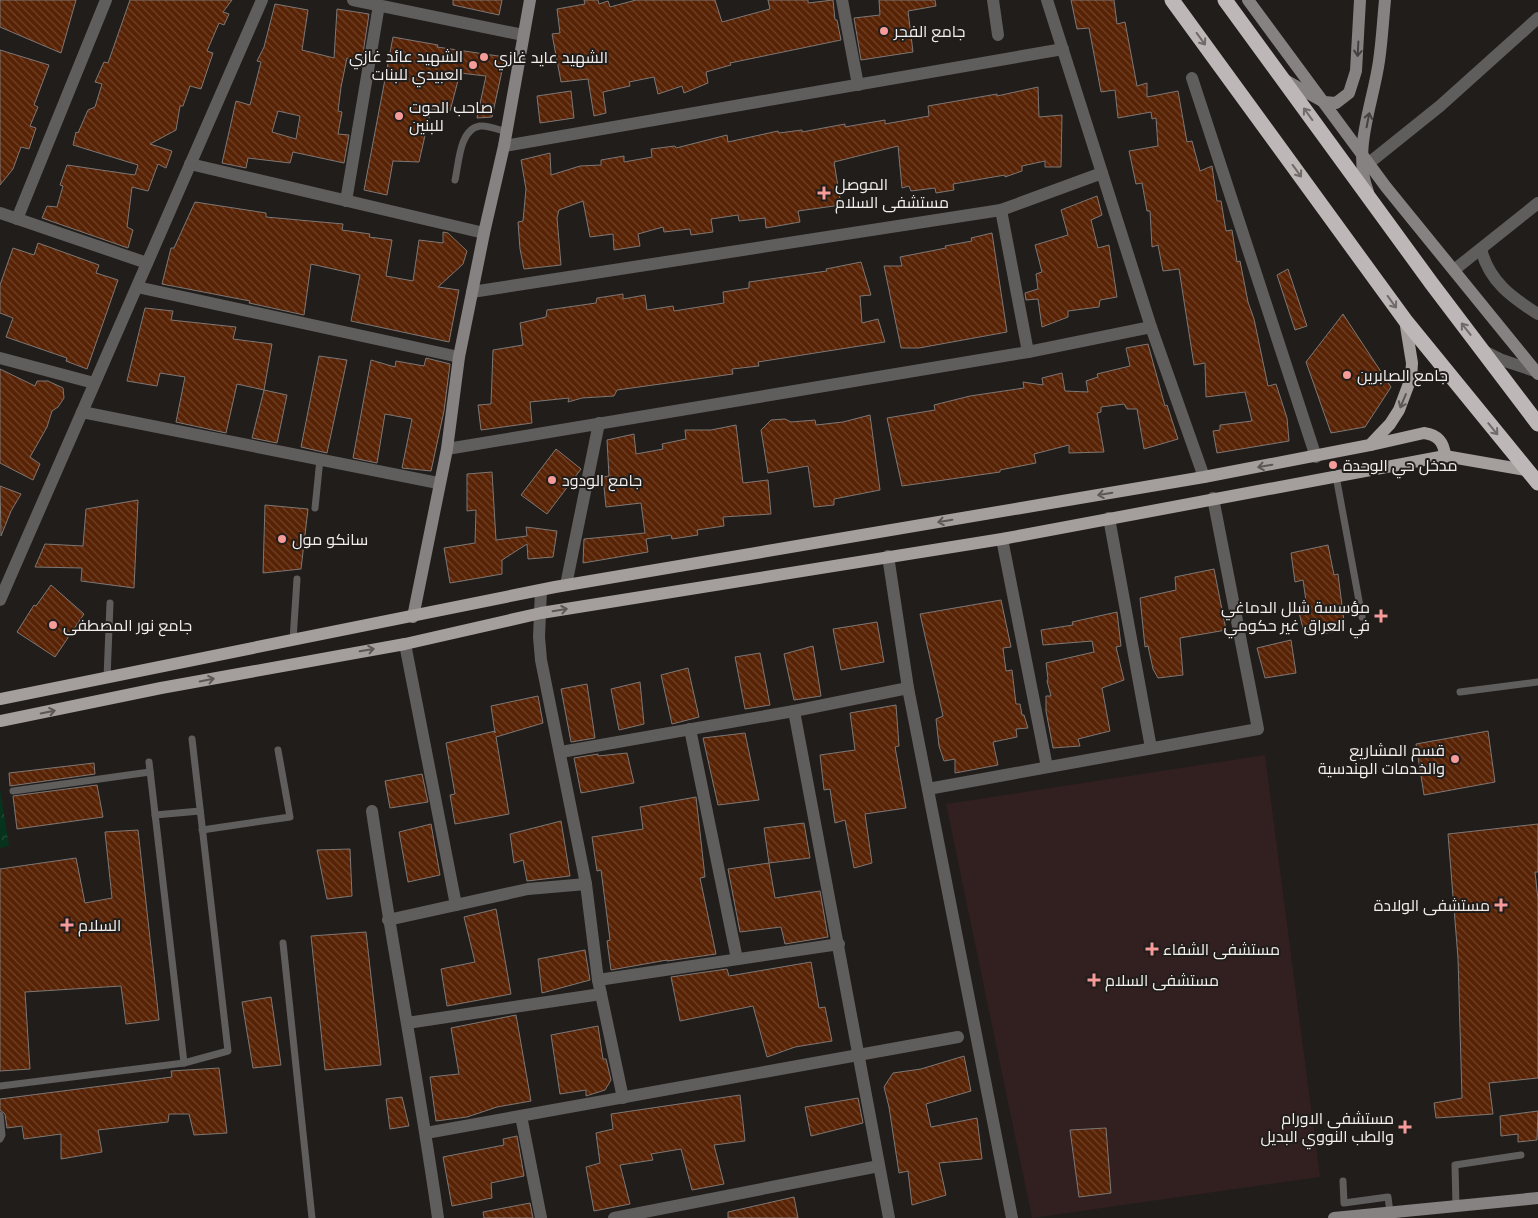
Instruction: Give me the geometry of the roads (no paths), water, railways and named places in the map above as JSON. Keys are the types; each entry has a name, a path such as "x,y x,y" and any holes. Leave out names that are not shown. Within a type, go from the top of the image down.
{"highway":[{"path":"1172,0 1405,320 1538,483"},
{"path":"1225,0 1372,202 1537,421"}],"main road":[{"path":"413,617 438,483 447,449 459,357 484,232 507,132 530,0"},
{"path":"1248,0 1365,158 1537,373"},
{"path":"1282,78 1324,102 1336,103 1349,93 1356,71 1360,0"},
{"path":"1372,202 1362,170 1379,61 1385,0"},
{"path":"1370,445 1390,424 1406,393 1412,363 1405,320"},
{"path":"0,699 566,585 1204,477 1316,457 1424,433 1433,434 1440,439 1445,456"},
{"path":"0,722 161,688 405,644 541,613 1002,539 1445,456 1526,470"},
{"path":"1334,1218 1538,1198"}],"street":[{"path":"17,219 106,0"},
{"path":"0,600 262,0"},
{"path":"353,0 386,4 523,35"},
{"path":"842,0 858,85"},
{"path":"993,0 998,36"},
{"path":"1047,0 1151,327 1204,477"},
{"path":"346,201 386,4"},
{"path":"1365,158 1447,100 1538,18"},
{"path":"504,146 1063,50"},
{"path":"1192,78 1316,457"},
{"path":"190,164 484,232"},
{"path":"472,292 1001,210 1102,173"},
{"path":"1454,270 1538,203"},
{"path":"1001,210 1028,352"},
{"path":"0,214 147,263"},
{"path":"1481,249 1487,268 1498,284 1538,314"},
{"path":"137,287 459,357"},
{"path":"447,449 1028,352 1151,327"},
{"path":"1482,350 1502,360 1537,373"},
{"path":"0,358 94,383"},
{"path":"82,412 438,483"},
{"path":"566,585 599,424"},
{"path":"928,789 1258,729 1213,498"},
{"path":"1109,518 1152,748"},
{"path":"1002,539 1047,767"},
{"path":"888,556 908,688 1012,1218"},
{"path":"541,590 539,637 541,660 586,884 598,980 623,1098"},
{"path":"405,644 456,905"},
{"path":"561,752 794,711 908,688"},
{"path":"794,711 860,1055 889,1218"},
{"path":"690,730 737,960"},
{"path":"372,812 388,920 426,1133 438,1218"},
{"path":"388,920 528,889 586,884"},
{"path":"598,980 839,944"},
{"path":"407,1023 601,994"},
{"path":"426,1133 958,1037"},
{"path":"521,1116 541,1218"},
{"path":"614,1218 879,1166"}],"lane":[{"path":"455,180 465,136 471,128 481,126 507,132"},
{"path":"315,508 320,459"},
{"path":"1336,476 1362,617"},
{"path":"293,641 297,579"},
{"path":"107,678 110,603"},
{"path":"1460,692 1538,682"},
{"path":"0,1086 184,1062 228,1051 192,740"},
{"path":"202,830 290,817 278,750"},
{"path":"148,762 184,1062"},
{"path":"13,791 150,772"},
{"path":"155,815 200,812"},
{"path":"283,943 312,1218"},
{"path":"0,1115 2,1135 0,1139"},
{"path":"1456,1206 1455,1165 1521,1155"},
{"path":"1343,1181 1344,1203 1388,1197 1390,1214"}],"place":[{"name":"جامع الفجر","path":"884,31"},
{"name":"الشهيد عايد غازي","path":"484,57"},
{"name":"الشهيد عائد غازي العبيدي للبنات","path":"473,65"},
{"name":"صاحب الحوت للبنين","path":"399,116"},
{"name":"الموصل مستشفى السلام","path":"824,193"},
{"name":"جامع الصابرين","path":"1347,375"},
{"name":"مدخل حي الوحدة","path":"1333,465"},
{"name":"جامع الودود","path":"552,480"},
{"name":"سانكو مول","path":"282,539"},
{"name":"مؤسسة شلل الدماغي في العراق غير حكومي","path":"1381,616"},
{"name":"جامع نور المصطفى","path":"53,625"},
{"name":"قسم المشاريع والخدمات الهندسية","path":"1455,759"},
{"name":"مستشفى الولادة","path":"1501,905"},
{"name":"السلام","path":"67,925"},
{"name":"مستشفى الشفاء","path":"1152,949"},
{"name":"مستشفى السلام","path":"1094,980"},
{"name":"مستشفى الاورام والطب النووي البديل","path":"1405,1127"}]}
